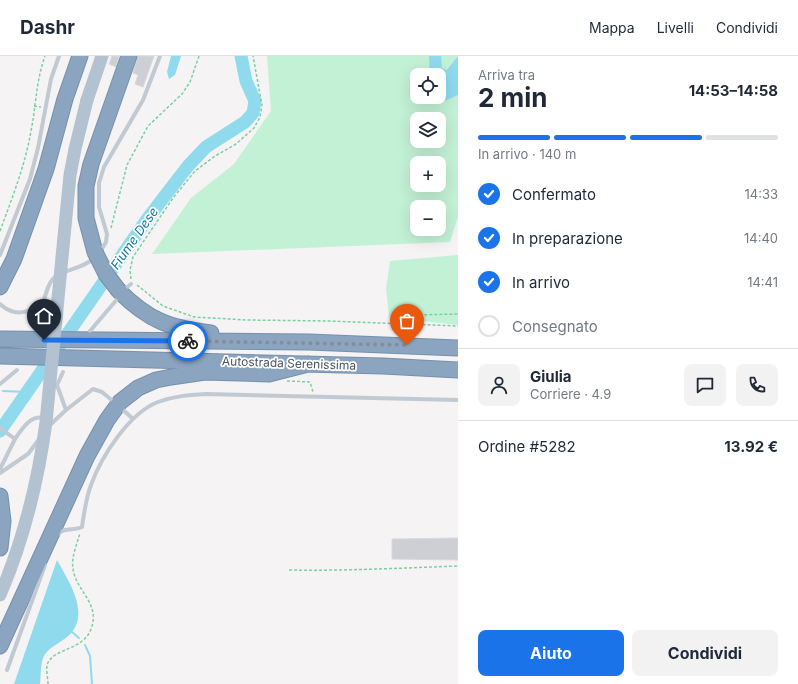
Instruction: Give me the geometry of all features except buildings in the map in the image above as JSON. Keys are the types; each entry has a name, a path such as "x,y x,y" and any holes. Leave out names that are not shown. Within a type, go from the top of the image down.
{"highway":[{"path":"0,287 12,265 46,169 65,99 80,56"},
{"path":"129,56 91,164 86,186 86,218 95,252 106,274 124,290 133,305 154,320 182,330 225,335 278,337 309,342"},
{"name":"Autostrada Serenissima","path":"0,339 44,336 70,340 309,342 458,348"},
{"name":"Autostrada Serenissima","path":"0,356 34,357 63,365 308,364 458,370"},
{"path":"0,646 87,456 107,420 120,402 138,388 156,380 205,372 269,374 308,364"},
{"path":"0,496 3,521 0,548"}],"main road":[{"path":"0,595 24,530 41,462 70,181 75,149 87,100 102,56"}],"lane":[{"path":"0,255 30,179 38,148 51,78 59,56"},
{"path":"0,304 7,311 20,313 32,310 42,305 48,287 53,279 65,272 81,268 101,251 106,242 107,234 99,207 99,183 104,167 143,100 160,56"},
{"path":"90,331 124,290"},
{"path":"42,305 46,311 48,319 44,336"},
{"path":"63,365 57,385 66,410"},
{"path":"0,384 17,370"},
{"path":"0,473 28,454 54,420 93,389 102,392 114,402"},
{"path":"55,541 60,532 82,527 90,487 98,466 132,418 157,402 180,396 206,394 314,398 458,400"},
{"path":"121,408 132,418"},
{"path":"0,469 15,438 28,422 41,417 54,420"},
{"path":"0,428 15,438"},
{"path":"7,670 47,560"}],"path":[{"path":"0,231 18,185 32,131 34,106 45,56"},
{"path":"107,234 113,223 127,165 148,126 182,94 190,82 199,56"},
{"path":"124,290 134,257 187,179 204,163 236,144 254,128 260,117 262,105 253,56"},
{"path":"34,106 45,108"},
{"path":"124,290 135,284 163,306 194,317 458,326"},
{"path":"399,323 415,314 458,314"},
{"path":"283,381 310,382 313,386 314,398"},
{"path":"48,684 47,666 51,658 81,642 91,628 93,612 91,604 75,578 73,570 73,561 82,527"},
{"path":"289,570 357,571 380,568 458,566"}],"green space":[{"path":"267,56 458,56 458,217 450,242 152,254 191,198 234,164 271,111"},
{"path":"458,255 458,325 389,317 386,289 390,261"}],"water":[{"path":"171,56 181,56 175,75 169,79 167,72"},
{"path":"429,56 441,56 442,68 430,68"},
{"path":"458,56 458,95 446,100 446,70"},
{"path":"57,560 71,586 78,605 77,624 69,635 51,648 43,657 41,664 40,684 14,684"}],"waterway":[{"name":"Fiume Dese","path":"0,431 148,218 188,166 206,147 245,122 253,113 255,101 246,81 241,56"},
{"path":"3,391 26,392"},
{"path":"72,632 79,638"},
{"path":"85,645 90,656 92,684"}],"way so far":[{"path":"188,341 309,342 407,345"}],"route":[{"path":"44,340 188,341"}]}
